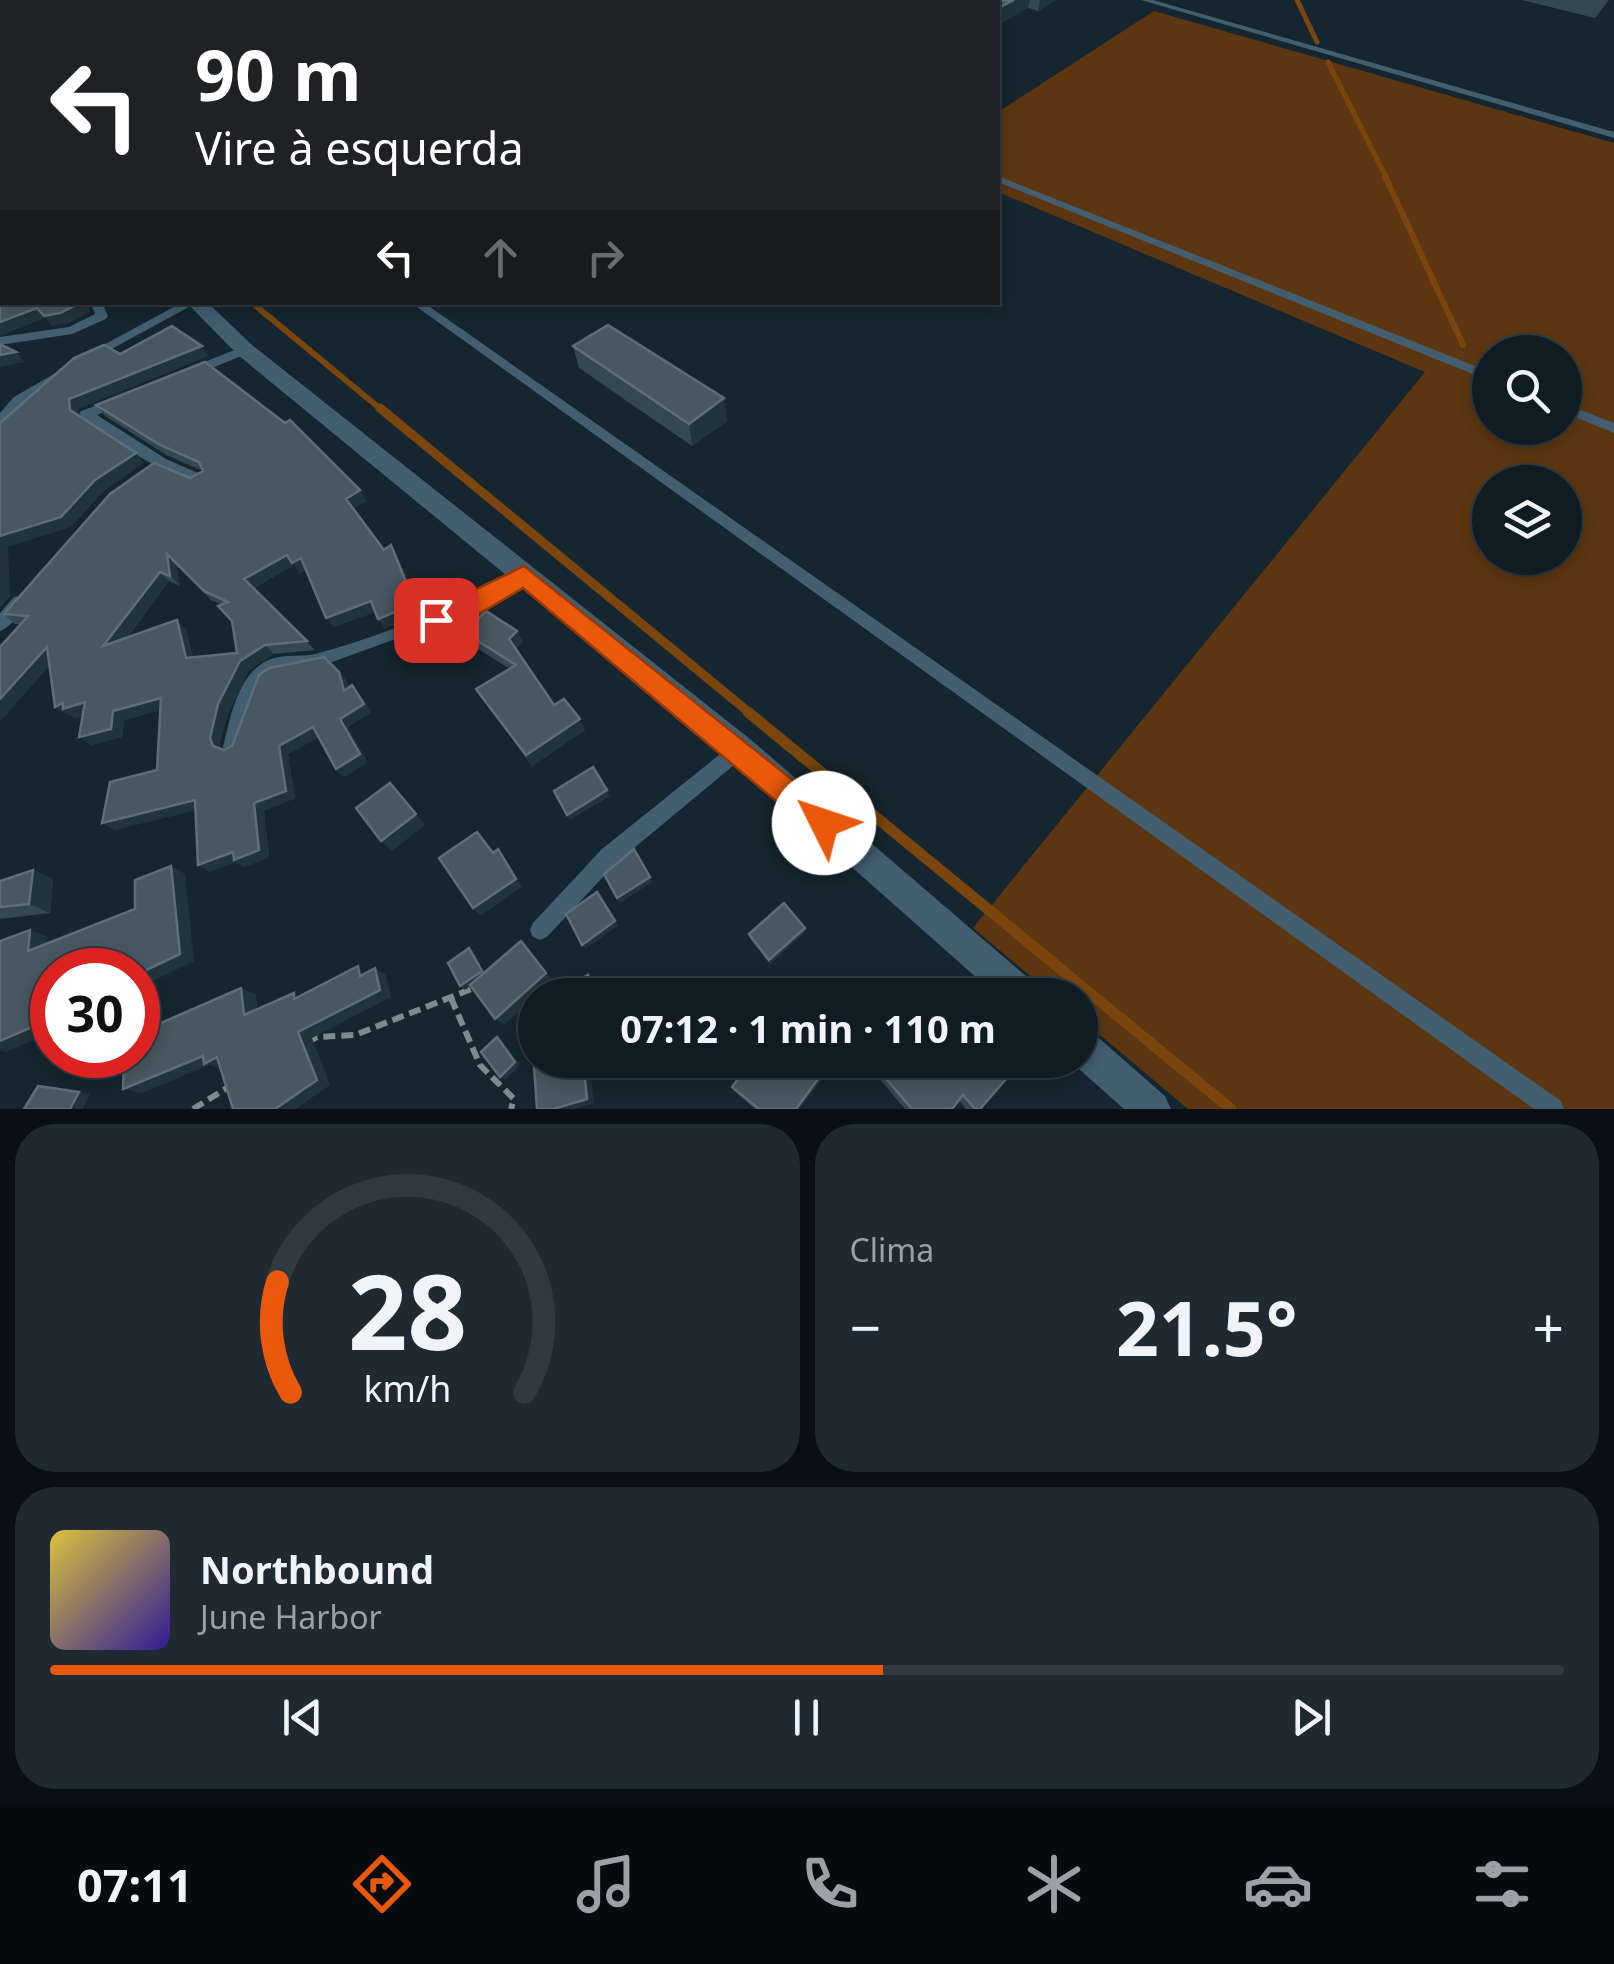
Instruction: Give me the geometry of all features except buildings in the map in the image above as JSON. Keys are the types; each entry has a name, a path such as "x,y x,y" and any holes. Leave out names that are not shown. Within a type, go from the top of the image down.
{"street":[{"path":"197,305 246,350 740,749 1003,978"},
{"path":"1098,1062 1152,1109"}],"lane":[{"path":"1145,0 1614,135"},
{"path":"1000,180 1472,369"},
{"path":"0,341 72,330 102,316 97,305"},
{"path":"82,360 188,305"},
{"path":"419,305 1553,1109"},
{"path":"72,330 98,350"},
{"path":"174,378 246,350"},
{"path":"0,422 19,400 66,370"},
{"path":"139,392 86,414 160,463 200,480"},
{"path":"1582,415 1614,428"},
{"path":"144,474 160,463"},
{"path":"232,748 248,688 257,674 295,660 313,662 436,620 473,605 524,576"},
{"path":"0,624 37,582"},
{"path":"540,930 609,856 740,749"}],"path":[{"path":"303,1045 317,1037 355,1036 475,990 488,978"},
{"path":"451,998 480,1065 514,1099 511,1109"},
{"path":"193,1109 246,1078"}],"shaded area":[{"path":"1154,11 1614,143 1614,1109 1188,1109 1098,1033 1098,978 1033,978 973,928 1425,372 1000,193 1000,111"}],"waterway":[{"path":"1297,0 1317,42"},
{"path":"1328,62 1387,179"},
{"path":"1385,176 1463,345"},
{"path":"255,305 383,411"},
{"path":"380,408 751,714"},
{"path":"748,712 1231,1109"}],"route":[{"path":"436,620 473,605 524,576 740,749 824,823"}]}
